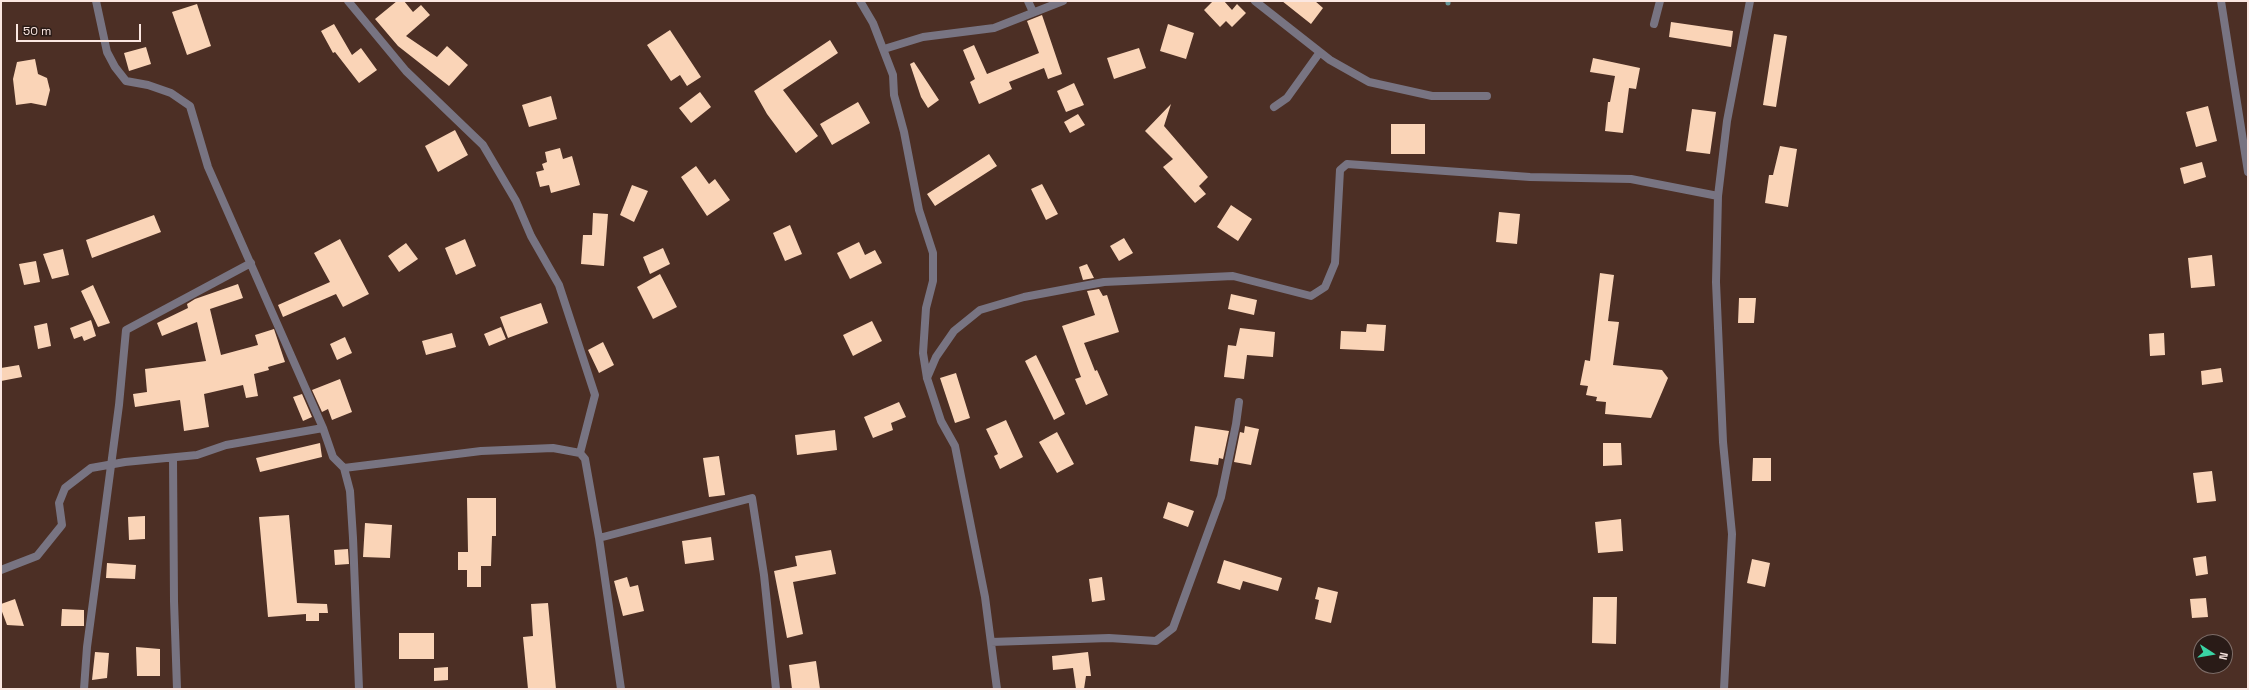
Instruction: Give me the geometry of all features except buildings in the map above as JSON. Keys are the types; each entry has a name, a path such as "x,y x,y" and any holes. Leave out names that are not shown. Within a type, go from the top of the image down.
{"street":[{"path":"96,1 107,52 114,67 126,82 148,85 171,93 190,106 208,167 323,428 333,458 344,468 350,491 353,530 359,689"},
{"path":"348,1 406,71 483,145 516,201 531,236 558,285 596,395 580,453"},
{"path":"860,1 873,22 893,75 894,95 904,132 919,210 933,253 933,281 926,308 923,353 927,378 942,421 954,446 985,596 997,689"},
{"path":"1028,1 1033,12"},
{"path":"884,49 923,37 994,28 1062,1"},
{"path":"1255,1 1320,52 1369,82 1432,96 1487,96"},
{"path":"1654,24 1660,1"},
{"path":"1724,689 1732,534 1724,442 1717,290 1718,196 1727,121 1750,1"},
{"path":"2221,1 2247,149 2248,172"},
{"path":"1274,107 1287,98 1320,52"},
{"path":"927,378 936,357 959,326 980,310 1024,297 1104,282 1234,276 1311,296 1325,287 1335,263 1340,170 1346,164 1530,177 1631,179 1718,196"},
{"path":"84,689 87,647 111,464 126,330 251,263"},
{"path":"991,642 1109,638 1156,642 1173,628 1221,497 1236,424 1238,402"},
{"path":"1,570 37,556 62,524 59,503 65,488 91,468 111,464 197,455 226,445 323,428"},
{"path":"344,468 481,451 553,448 580,453 585,459 599,538 621,689"},
{"path":"173,458 174,601 177,689"},
{"path":"599,538 752,498 764,575 776,689"}]}
